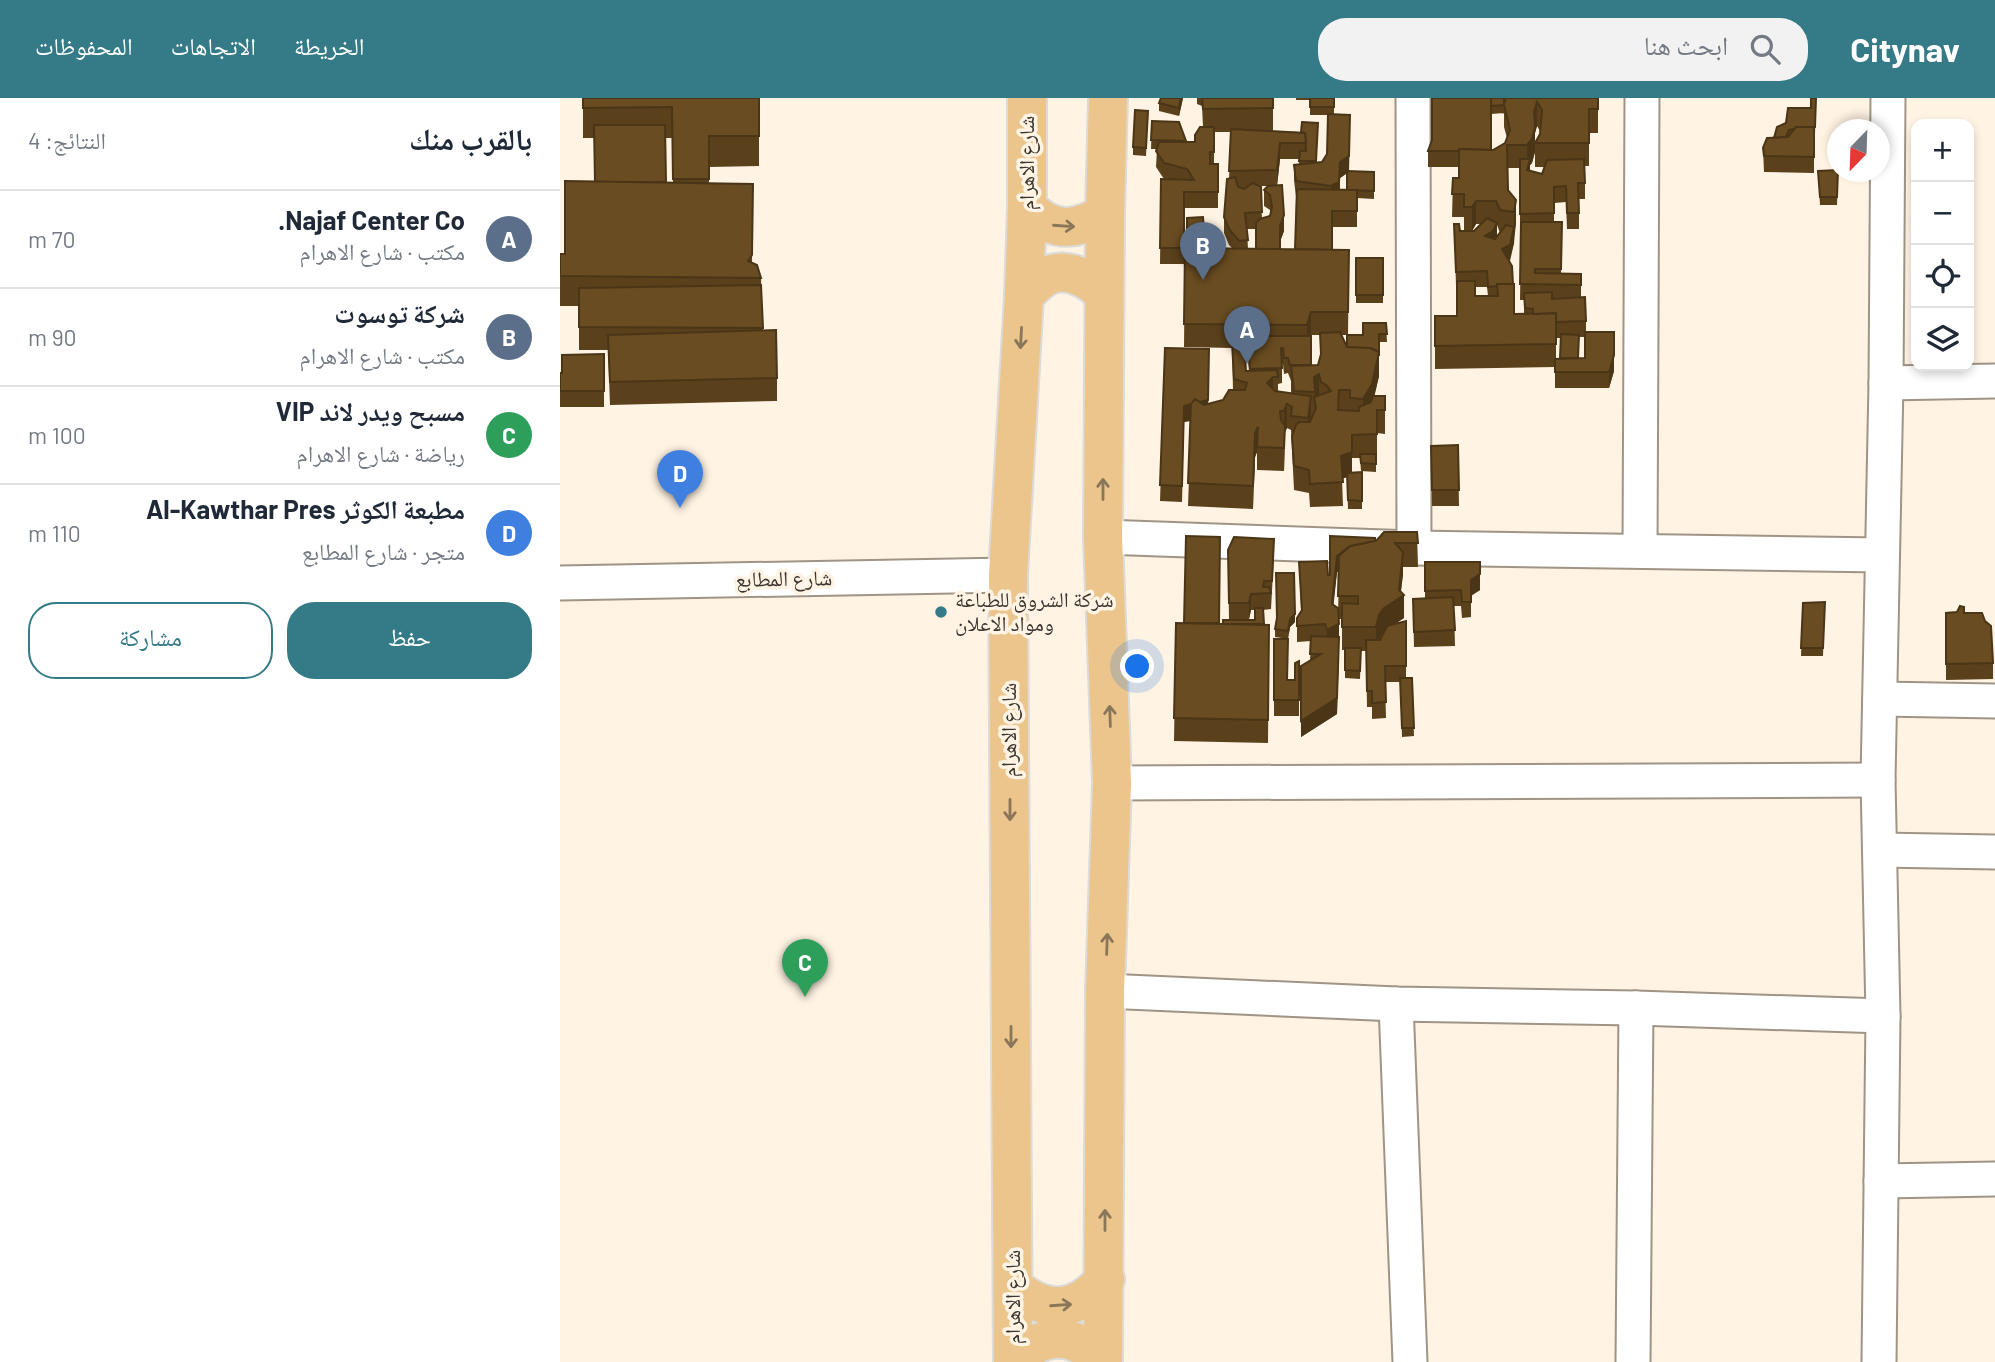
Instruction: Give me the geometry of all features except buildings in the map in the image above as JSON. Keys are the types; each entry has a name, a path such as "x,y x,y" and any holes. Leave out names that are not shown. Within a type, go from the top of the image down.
{"main road":[{"name":"شارع الاهرام","path":"1015,1362 1008,575 1024,296 1027,98"},
{"path":"1101,1362 1105,1279 1105,991 1112,783 1103,537 1108,98"},
{"path":"1027,208 1036,217 1060,227 1090,223 1105,213"},
{"path":"1024,296 1050,274 1062,273 1080,276 1104,294"},
{"path":"1013,1286 1027,1298 1043,1305 1061,1307 1079,1303 1094,1293 1105,1279"},
{"path":"1015,1362 1024,1351 1041,1341 1059,1338 1078,1342 1101,1362"}],"street":[{"path":"1413,98 1414,548"},
{"path":"1640,551 1642,98"},
{"path":"1879,1362 1883,1016 1878,780 1886,383 1888,98"},
{"path":"1886,383 1995,382"},
{"path":"1103,537 1414,548 1882,555"},
{"name":"شارع المطابع","path":"560,583 1008,575"},
{"path":"1880,699 1995,701"},
{"path":"1112,783 1878,780"},
{"path":"1880,850 1995,852"},
{"path":"1105,991 1396,1004 1883,1016"},
{"path":"1396,1004 1410,1362"},
{"path":"1633,1362 1636,1008"},
{"path":"1881,1181 1995,1179"}],"place":[{"name":"شركة توسوت","path":"1203,280"},
{"name":"Najaf Center Co.","path":"1247,364"},
{"name":"مطبعة الكوثر Al-Kawthar Pres","path":"680,508"},
{"name":"شركة الشروق للطباعة ومواد الاعلان","path":"941,612"},
{"name":"مسبح ويدر لاند VIP","path":"805,997"}]}
